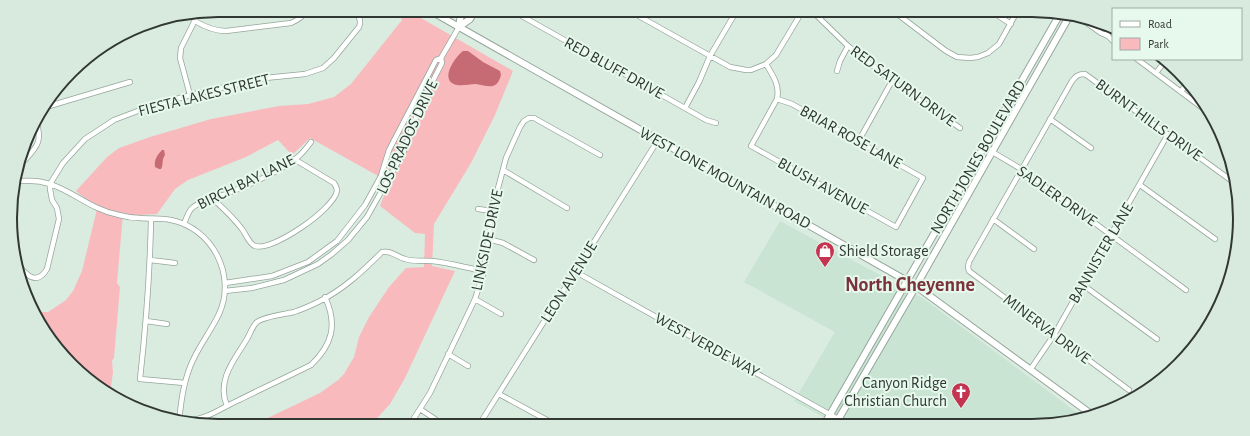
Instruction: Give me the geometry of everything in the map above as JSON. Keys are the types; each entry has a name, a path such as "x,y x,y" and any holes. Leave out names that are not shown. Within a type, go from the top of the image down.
{"main road":[{"name":"WEST LONE MOUNTAIN ROAD","path":"441,17 908,281 1087,411"},
{"path":"459,27 461,17"},
{"path":"459,27 471,17"},
{"name":"NORTH JONES BOULEVARD","path":"828,419 1057,19"},
{"name":"NORTH JONES BOULEVARD","path":"838,419 916,286 1067,20"}],"street":[{"path":"190,96 180,58 181,48 194,21 218,31 226,32 291,22 302,17"},
{"name":"FIESTA LAKES STREET","path":"50,184 63,164 85,139 114,120 143,109 190,96 265,78 305,74 323,68 334,58 359,27 361,23 359,17"},
{"name":"RED BLUFF DRIVE","path":"525,17 706,120 716,124"},
{"path":"640,17 730,67 746,70 751,70 766,64 776,55 799,17"},
{"path":"685,108 699,82 710,56 733,17"},
{"name":"RED SATURN DRIVE","path":"818,17 848,46 892,81 922,103 952,121 960,128"},
{"path":"901,17 946,52 956,57 970,58 988,53 998,44 1014,17"},
{"path":"1000,17 1010,24"},
{"path":"1091,26 1112,40"},
{"name":"LOS PRADOS DRIVE","path":"225,283 272,276 308,262 337,241 365,205 381,176 389,150 414,100 436,60 441,58 459,27"},
{"path":"1107,31 1108,36"},
{"path":"837,71 840,61 848,46"},
{"name":"LOS PRADOS DRIVE","path":"225,291 252,288 284,280 318,264 348,240 367,217 403,152 421,104 442,63 441,58"},
{"path":"1138,60 1195,101"},
{"path":"766,64 776,82 778,93 777,99"},
{"path":"1156,73 1162,65"},
{"name":"BURNT HILLS DRIVE","path":"1050,119 1072,81 1076,76 1085,74 1229,179"},
{"path":"858,142 892,81"},
{"path":"52,105 130,82"},
{"path":"1181,92 1184,87"},
{"name":"BRIAR ROSE LANE","path":"777,99 792,104 923,178 896,227"},
{"name":"BLUSH AVENUE","path":"777,99 751,146 896,227"},
{"name":"LINKSIDE DRIVE","path":"413,419 430,393 475,299 484,272 492,211 502,170 506,158 524,121 529,118 534,118 600,155"},
{"path":"1034,249 993,219 1021,169 1050,119 1091,148"},
{"path":"26,159 39,142 39,127"},
{"name":"BANNISTER LANE","path":"1030,370 1054,335 1168,134"},
{"name":"LEON AVENUE","path":"483,419 658,140"},
{"name":"BIRCH BAY LANE","path":"184,224 189,211 192,208 212,198 226,194 286,165 301,154 311,142"},
{"name":"SADLER DRIVE","path":"984,147 1021,169 1186,290"},
{"path":"212,198 229,212 254,246 264,246 278,240 303,227 313,219 330,202 337,191 334,183 294,160"},
{"path":"502,170 567,208"},
{"path":"21,182 34,181 50,184 68,191 92,206 118,215 138,218 170,219 184,224 196,230 206,239 218,255 221,262 225,291 219,314 200,346 190,367 182,398 180,415"},
{"path":"25,272 28,276 37,278 44,274 47,269 60,219 57,208 52,200 50,184"},
{"path":"1140,185 1215,239"},
{"path":"478,209 492,211"},
{"path":"151,218 146,321 140,378 185,384"},
{"name":"MINERVA DRIVE","path":"993,219 969,262 969,271 1129,390"},
{"path":"488,239 503,243 534,260"},
{"path":"227,406 224,400 223,390 225,378 256,322 294,312 325,297 339,289 362,272 382,252 391,252 403,259 447,263 484,272"},
{"path":"150,260 175,263"},
{"name":"WEST VERDE WAY","path":"576,272 830,415 833,419"},
{"path":"1083,285 1157,339"},
{"path":"203,419 310,365 320,356 328,344 332,330 332,314 325,297"},
{"path":"475,299 502,314"},
{"path":"146,321 167,324"},
{"path":"448,354 468,366"},
{"path":"499,394 545,419"},
{"path":"420,409 435,418"}],"shaded area":[{"path":"463,51 468,51 483,62 500,71 501,75 497,83 492,86 488,86 476,84 457,85 451,83 448,74 456,58"},
{"path":"162,150 164,150 165,155 162,167 159,169 155,167 155,160"},
{"path":"780,221 924,299 1078,413 1045,419 822,419 823,417 794,401 835,332 744,282"}],"green space":[{"path":"401,17 419,17 513,71 495,115 471,163 434,224 432,266 455,271 405,378 390,404 376,419 266,419 320,393 338,380 344,374 354,357 359,337 369,317 389,287 406,268 424,267 425,234 415,233 380,206 389,182 310,138 292,155 278,140 246,157 188,180 175,189 157,214 123,214 117,283 120,287 114,358 112,361 113,372 111,388 85,369 67,351 51,330 41,312 48,312 66,300 73,291 82,271 98,205 86,199 76,191 107,157 119,148 211,119 279,106 308,104 334,97 351,84 402,20"}],"place":[{"name":"Shield Storage","path":"825,268"},
{"name":"Canyon Ridge Christian Church","path":"961,409"}],"district":[{"name":"North Cheyenne","path":"910,285"}]}
